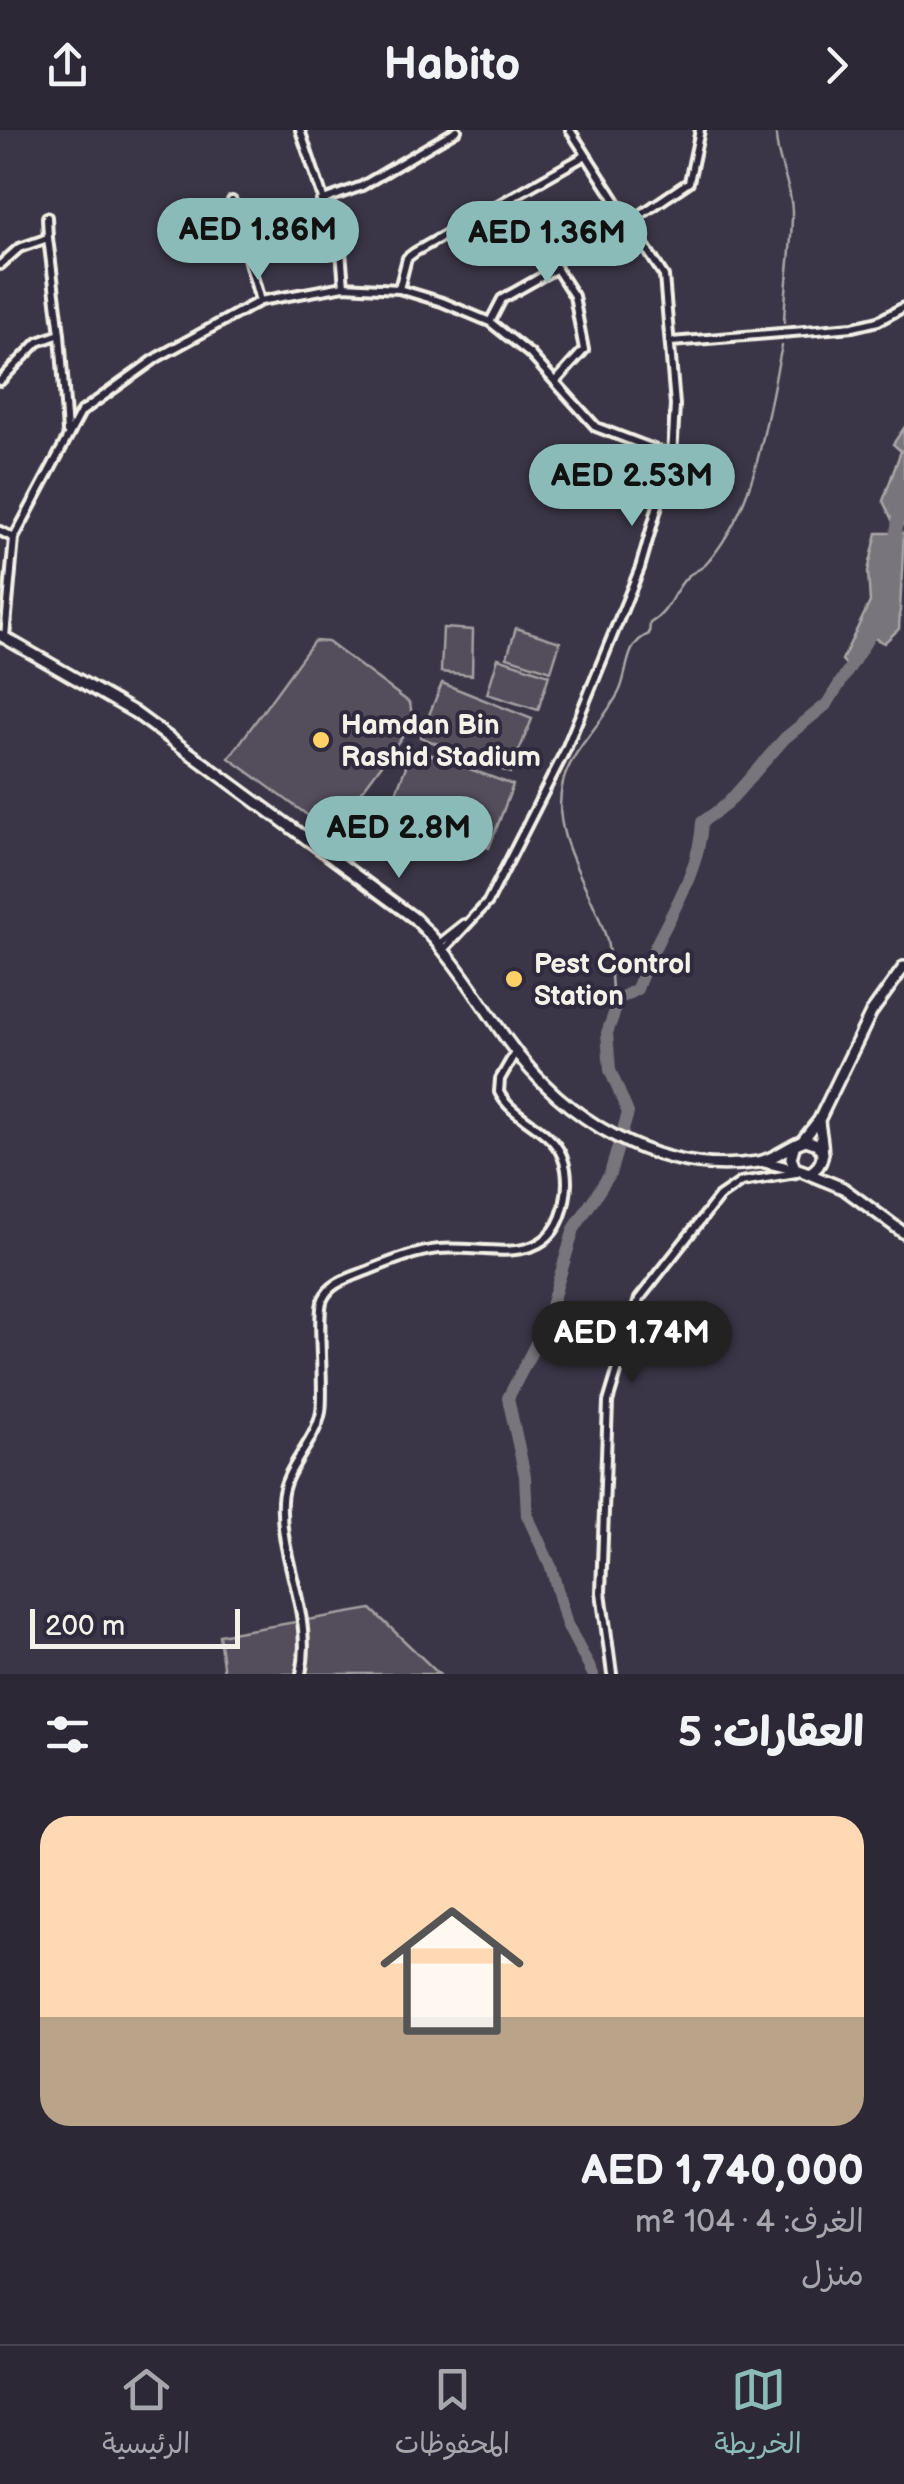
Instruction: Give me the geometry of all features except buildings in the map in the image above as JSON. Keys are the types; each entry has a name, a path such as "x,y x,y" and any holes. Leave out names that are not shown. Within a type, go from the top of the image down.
{"street":[{"path":"300,130 321,202 342,251 344,286"},
{"path":"321,202 362,186 456,130"},
{"path":"442,946 488,902 602,668 640,568 672,456 675,405 664,276 570,130"},
{"path":"630,222 689,182 700,130"},
{"path":"399,289 407,258 586,154"},
{"path":"511,198 574,296 584,339 578,360 557,380"},
{"path":"232,201 260,301"},
{"path":"47,217 67,437"},
{"path":"0,265 19,248 48,238"},
{"path":"490,322 502,300 557,268"},
{"path":"672,456 596,428 557,380 490,322 399,289 344,286 260,301 199,331 89,406 67,437 14,538 2,636 134,712 350,866 442,946 516,1051 551,1093 619,1141 672,1158 733,1164 761,1162 801,1172 843,1188 904,1234"},
{"path":"671,342 853,327 878,321 904,307"},
{"path":"0,381 38,342 60,334"},
{"path":"66,400 79,408 89,406"},
{"path":"0,531 14,538"},
{"path":"801,1172 791,1158 798,1143 820,1120 871,1013 904,967"},
{"path":"301,1674 305,1654 302,1616 282,1502 287,1480 315,1436 320,1417 324,1330 320,1304 330,1287 394,1260 444,1248 512,1252 528,1247 555,1227 566,1194 564,1160 554,1142 499,1092 500,1079 516,1051"},
{"path":"612,1674 601,1592 608,1402 638,1300 719,1197 741,1182 818,1168 823,1153 820,1120"},
{"path":"761,1162 798,1143 817,1144 843,1188"}],"shaded area":[{"path":"904,428 904,524 895,526 883,501 901,451 893,444"},
{"path":"877,533 904,533 899,629 884,643 874,638 862,642 849,668 842,660 870,602 868,571"},
{"path":"443,628 473,630 472,675 441,672"},
{"path":"516,628 560,642 551,671 507,657"},
{"name":"Hamdan Bin Rashid Stadium","path":"314,641 328,642 410,703 413,722 359,795 367,804 332,833 229,758"},
{"path":"498,658 549,675 538,710 487,694"},
{"path":"442,683 532,719 510,773 420,737"},
{"path":"413,748 513,785 489,848 389,811"},
{"path":"371,1609 439,1674 224,1674 219,1635"}],"waterway":[{"path":"776,130 792,213 784,322"},
{"path":"613,1002 607,941 574,863 562,823 563,782 573,758 619,692 635,644 649,634 650,623 663,613 688,576 707,563 738,514 758,460 782,346"},
{"path":"893,550 904,485"},
{"path":"593,1674 567,1625 551,1567 527,1515 525,1476 508,1398 545,1326 574,1229 610,1174 628,1113 610,1070 607,1033 615,1011 613,1002 637,989 685,887 702,822 727,804 785,738 827,704 875,627"}],"place":[{"name":"Hamdan Bin Rashid Stadium","path":"321,740"},
{"name":"Pest Control Station","path":"514,979"}]}
